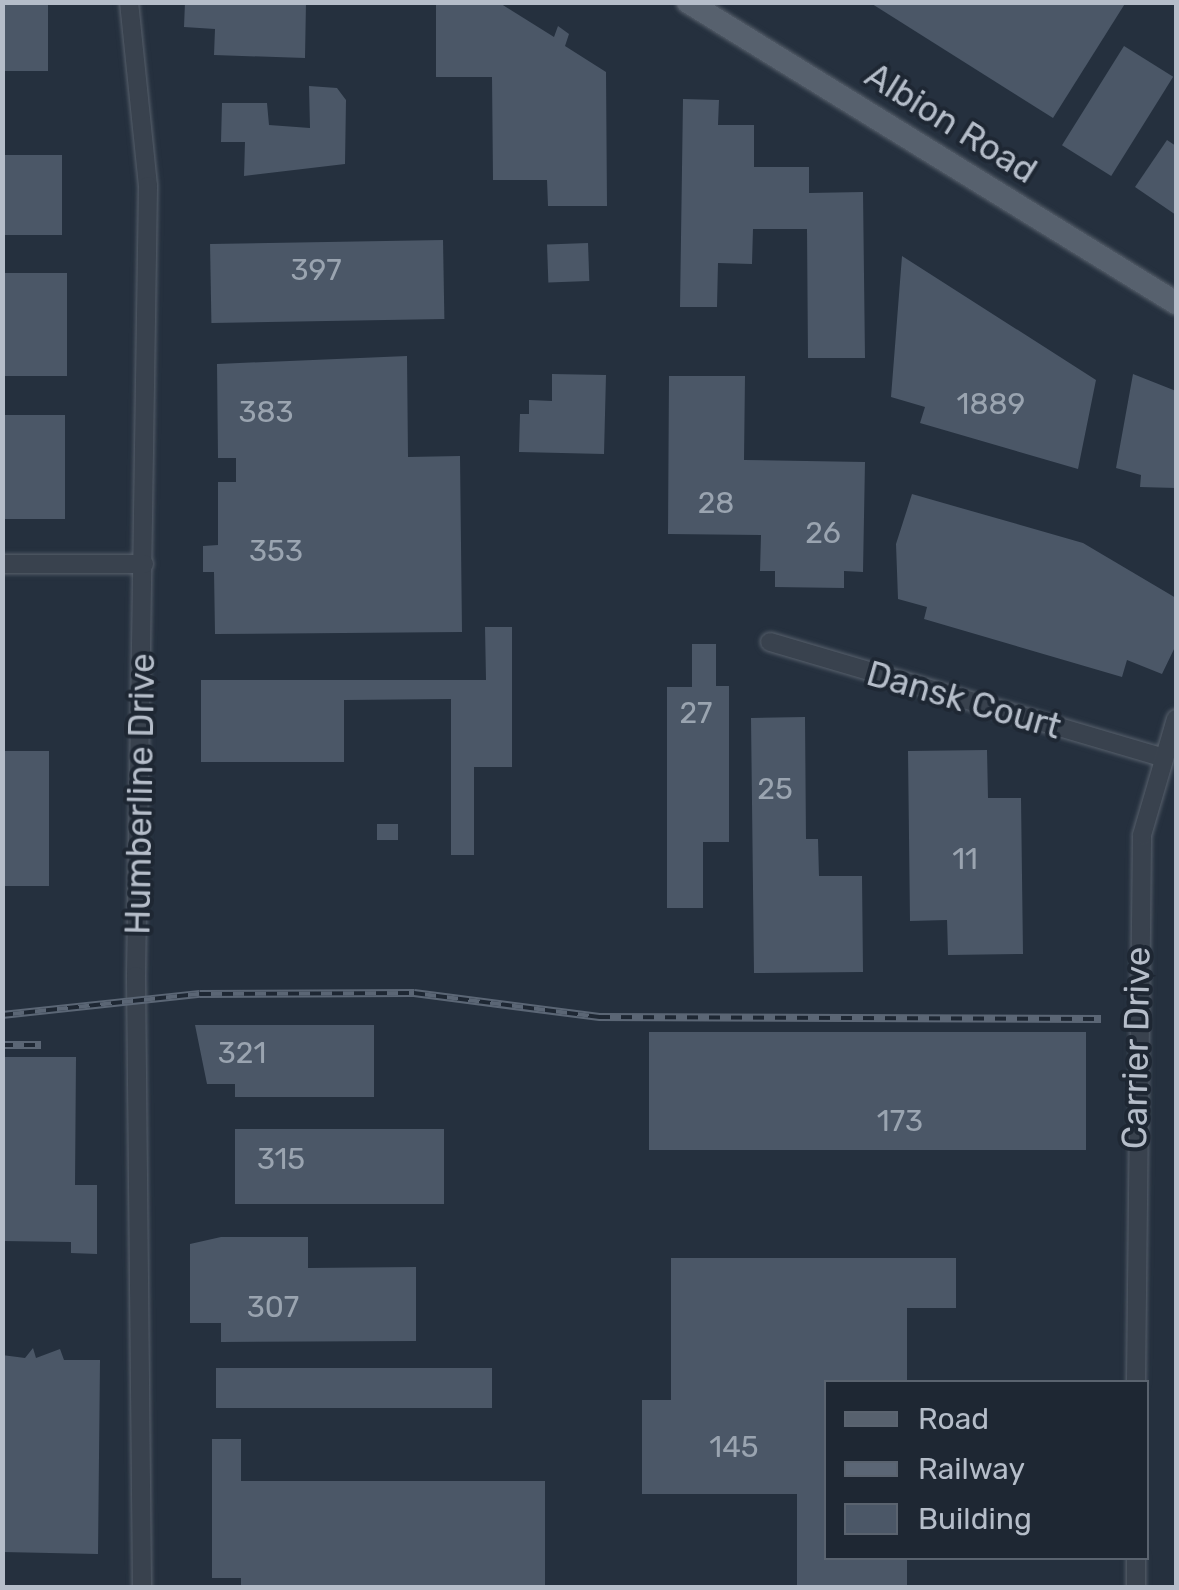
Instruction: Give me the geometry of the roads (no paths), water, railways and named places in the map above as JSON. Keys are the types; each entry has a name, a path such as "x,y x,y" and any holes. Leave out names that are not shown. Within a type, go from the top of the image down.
{"main road":[{"name":"Albion Road","path":"688,2 1176,304"}],"street":[{"name":"Humberline Drive","path":"129,2 148,186 136,976 142,1588"},
{"path":"2,564 144,564"},
{"name":"Dansk Court","path":"770,642 1160,756"},
{"name":"Carrier Drive","path":"1136,1380 1139,904 1160,756 1176,718"},
{"path":"1136,1560 1136,1588"}],"railway":[{"path":"2,1015 200,994 414,993 599,1017 1101,1019"},
{"path":"2,1045 41,1045"}]}
